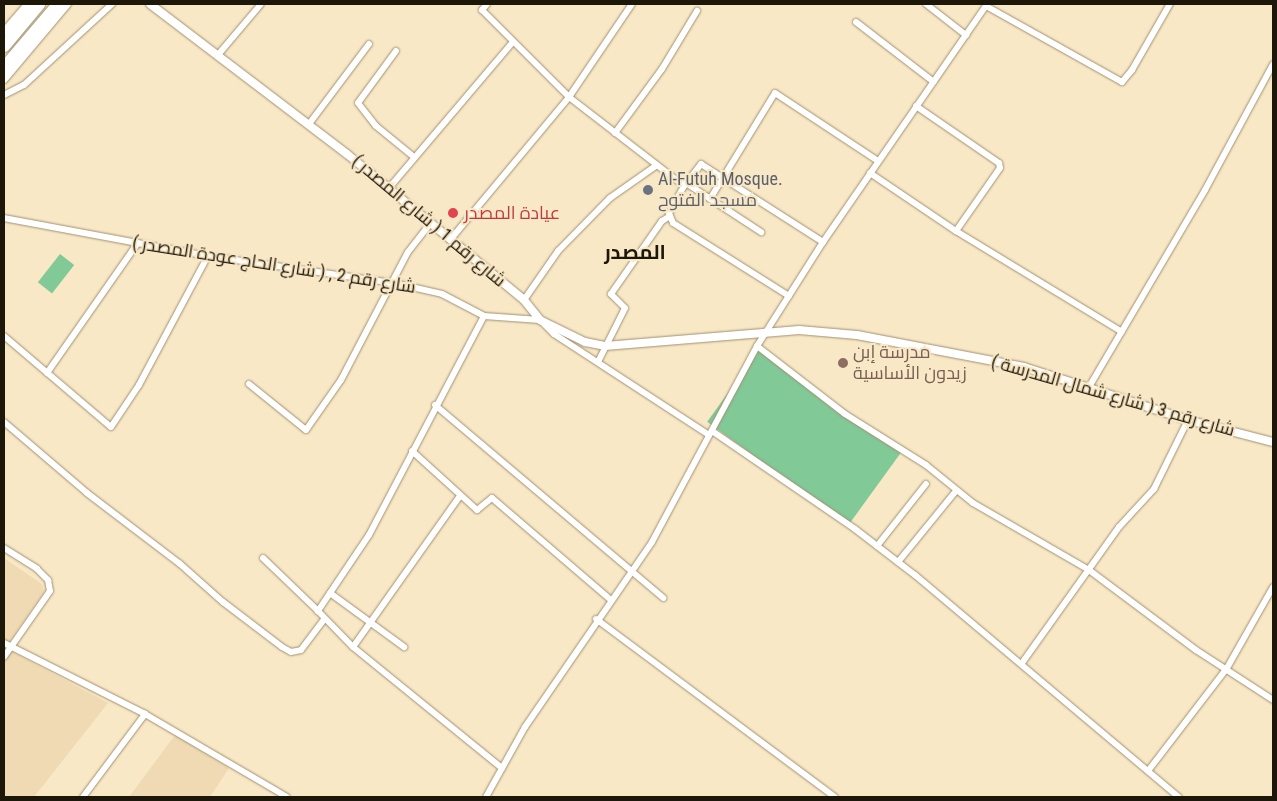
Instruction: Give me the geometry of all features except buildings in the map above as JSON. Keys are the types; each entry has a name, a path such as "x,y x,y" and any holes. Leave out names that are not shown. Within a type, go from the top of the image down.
{"highway":[{"path":"4,46 39,4"},
{"path":"4,66 57,4"}],"main road":[{"path":"4,32 28,4"}],"street":[{"path":"4,79 67,4"},
{"path":"4,96 24,84 112,4"},
{"name":"شارع رقم 1 ( شارع المصدر )","path":"150,4 309,124 389,188 430,224 524,300 554,334 711,433 727,438 877,546 1022,663 1179,797"},
{"path":"217,56 261,4"},
{"path":"450,240 569,97 632,4"},
{"path":"926,4 966,35"},
{"path":"486,797 525,727 596,619 652,542 757,346 823,242 986,5 1122,82 1132,70 1170,4"},
{"path":"484,5 482,10 512,43 569,97 657,165 760,232"},
{"path":"615,133 662,69 697,11"},
{"path":"856,22 934,82"},
{"path":"389,188 512,43"},
{"path":"309,124 369,44"},
{"path":"396,51 358,103 376,126 414,157"},
{"path":"1089,387 1273,64"},
{"path":"710,199 724,180 775,93 878,161"},
{"path":"916,106 999,163 1000,168 956,231"},
{"path":"789,296 673,223 668,213 685,184 701,164 823,242"},
{"path":"524,300 558,251 610,198 657,165"},
{"path":"870,173 956,231 1122,332"},
{"path":"598,362 624,308 611,294 662,221 670,216"},
{"name":"شارع رقم 2 , ( شارع الحاج عودة المصدر )","path":"4,218 208,256 394,282 442,294 484,316 540,320"},
{"path":"249,384 306,430 341,380 394,282 408,252 430,224"},
{"path":"47,373 137,244"},
{"path":"4,336 111,426 139,385 208,256"},
{"path":"318,612 369,535 435,405 484,316"},
{"name":"شارع رقم 3 ( شارع شمال المدرسة )","path":"540,320 585,342 605,346 799,330 857,335 1015,365 1188,420 1273,442"},
{"path":"757,346 845,414 926,465 956,491 1089,570 1196,650 1227,668 1273,700"},
{"path":"435,405 663,598"},
{"path":"1022,663 1119,527 1154,489 1188,420"},
{"path":"4,422 87,493 179,563 223,602 282,647 291,652 300,650 324,618"},
{"path":"412,451 476,510 492,498 610,600"},
{"path":"877,546 926,484"},
{"path":"898,562 956,491"},
{"path":"352,647 460,496"},
{"path":"4,548 38,569 48,580 50,591 4,657"},
{"path":"263,558 352,647 502,768"},
{"path":"1148,771 1227,668 1273,587"},
{"path":"330,593 404,647"},
{"path":"596,619 835,797"},
{"path":"4,643 145,714 287,797"},
{"path":"83,797 145,714"}],"shaded area":[{"path":"4,558 42,584 44,592 5,648 108,703 34,797 4,797"},
{"path":"175,735 229,768 210,797 129,797"}],"green space":[{"path":"60,254 74,265 52,293 38,282"},
{"path":"760,349 902,452 849,525 707,422"}],"place":[{"name":"Al-Futuh Mosque. مسجد الفتوح","path":"648,190"},
{"name":"عيادة المصدر","path":"453,213"},
{"name":"مدرسة إبن زيدون الأساسية","path":"843,363"}],"district":[{"name":"المصدر","path":"635,252"}]}
